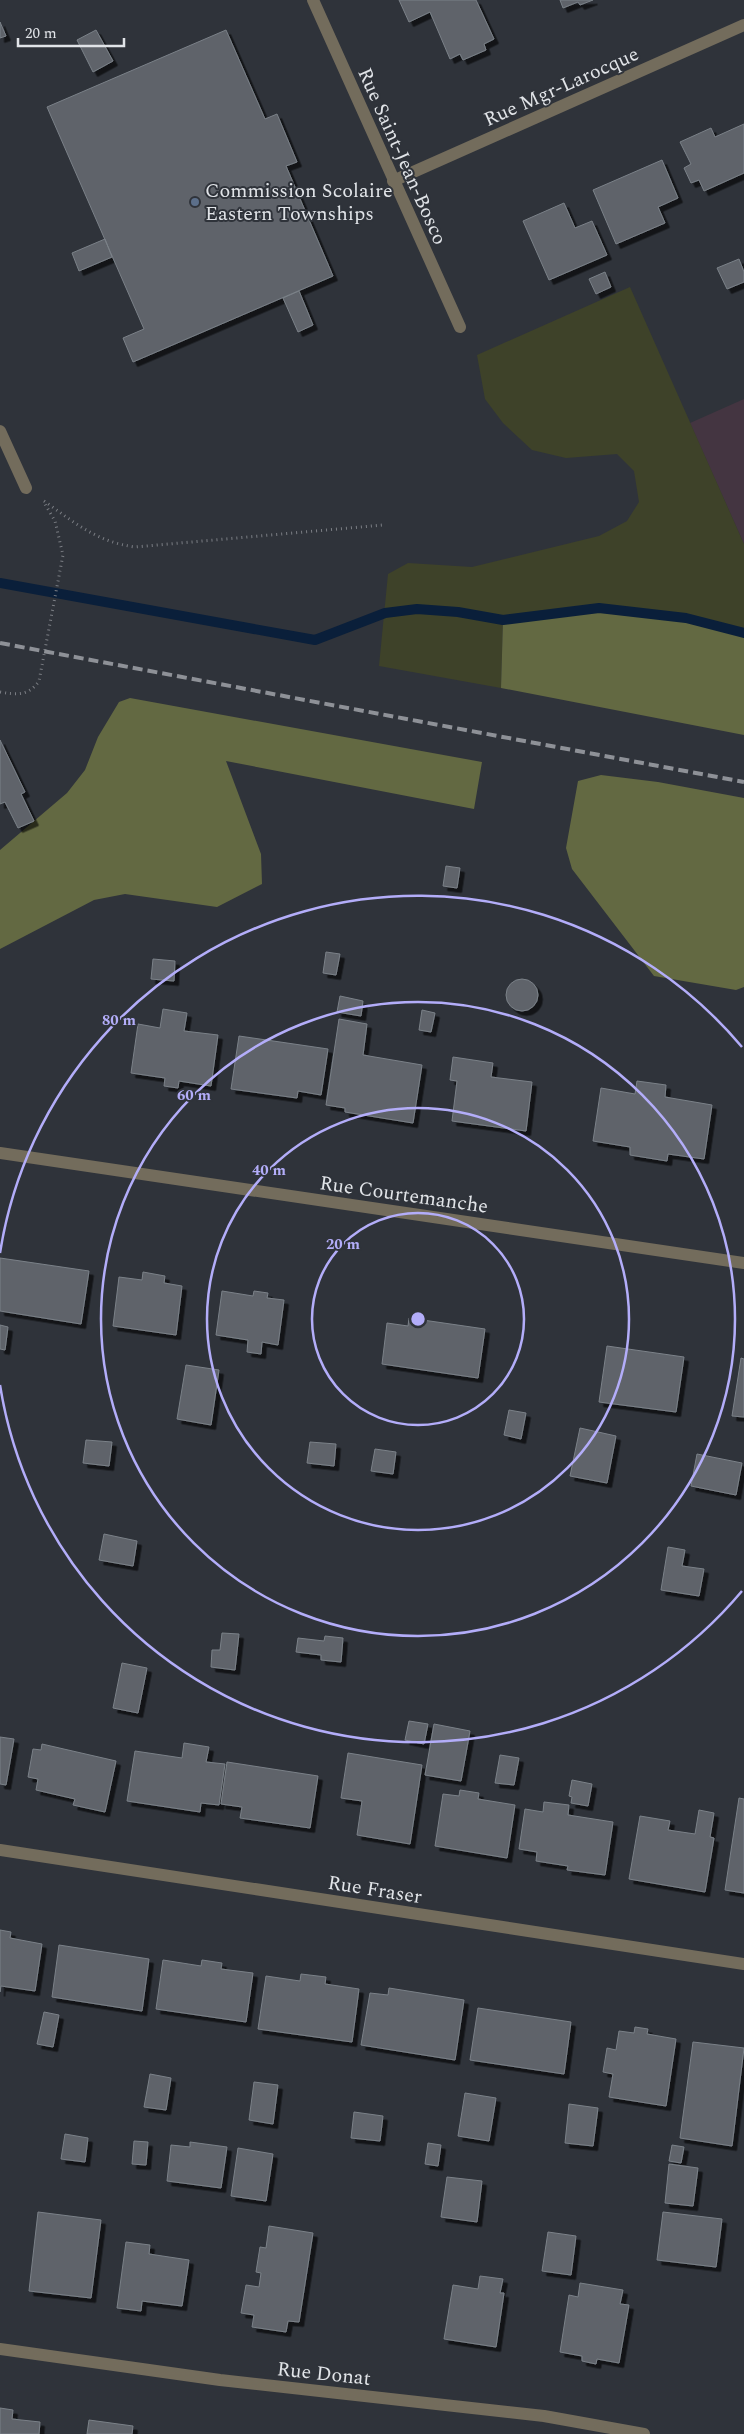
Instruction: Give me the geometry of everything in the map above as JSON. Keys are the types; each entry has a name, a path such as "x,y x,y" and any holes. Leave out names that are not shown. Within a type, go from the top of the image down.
{"street":[{"name":"Rue Saint-Jean-Bosco","path":"313,0 460,327"},
{"name":"Rue Mgr-Larocque","path":"393,181 744,25"},
{"path":"0,431 26,488"},
{"name":"Rue Courtemanche","path":"0,1153 744,1263"},
{"name":"Rue Fraser","path":"0,1850 744,1964"},
{"name":"Rue Donat","path":"0,2349 220,2380 544,2416 644,2434"}],"path":[{"path":"26,488 91,534 114,544 135,547 382,525"},
{"path":"0,692 26,693 39,681 63,555 55,522 46,505 26,488"}],"shaded area":[{"path":"744,399 744,544 690,423"}],"green space":[{"path":"630,287 744,544 744,633 686,618 599,608 503,620 501,688 379,666 388,574 408,563 472,567 599,536 627,521 639,502 634,471 617,454 566,458 532,450 503,423 485,399 477,355"},
{"path":"599,608 686,618 744,633 744,735 501,688 503,620"},
{"path":"130,698 482,762 474,809 226,761 261,854 262,884 217,907 125,894 94,900 0,949 0,850 67,793 85,770 98,737 119,702"},
{"path":"601,775 658,782 744,798 744,987 736,990 654,976 572,869 566,848 578,781"}],"building":[{"path":"399,0 476,0 494,39 484,44 486,50 463,60 460,54 450,59 430,12 409,22"},
{"path":"560,0 593,0 580,5 578,2 563,8"},
{"path":"0,22 6,36 0,38"},
{"path":"96,30 113,61 93,72 77,40"},
{"name":"Commission Scolaire Eastern Townships","path":"226,30 265,119 277,114 297,162 286,166 333,276 133,362 123,338 144,329 47,107"},
{"path":"744,124 744,173 704,191 699,180 691,183 684,168 691,164 680,142 711,128 715,137"},
{"path":"662,160 678,198 658,207 665,223 616,244 593,190"},
{"path":"564,203 575,228 592,221 607,255 549,280 523,221"},
{"path":"105,239 112,257 79,271 72,253"},
{"path":"739,259 744,272 744,282 727,289 717,268"},
{"path":"605,272 611,287 596,294 589,279"},
{"path":"299,291 313,325 298,332 283,298"},
{"path":"0,740 25,792 21,794 34,821 18,828 5,802 0,804"},
{"path":"446,866 460,868 457,888 443,886"},
{"path":"326,952 340,954 336,975 323,973"},
{"path":"153,959 175,961 174,981 151,979"},
{"path":"522,979 534,983 538,995 534,1007 522,1011 510,1007 506,995 510,983"},
{"path":"340,996 363,1001 361,1016 337,1012"},
{"path":"163,1009 187,1013 184,1031 218,1035 211,1086 179,1081 178,1088 164,1086 165,1078 131,1073 138,1024 160,1028"},
{"path":"422,1010 435,1013 431,1032 419,1030"},
{"path":"339,1019 367,1024 363,1055 422,1065 413,1123 345,1112 345,1108 326,1105"},
{"path":"239,1036 328,1049 321,1095 298,1091 297,1098 231,1089"},
{"path":"453,1057 493,1063 491,1077 532,1082 526,1131 452,1121 457,1081 450,1080"},
{"path":"637,1081 666,1085 665,1097 712,1105 704,1159 668,1154 667,1161 630,1155 630,1147 593,1141 601,1088 635,1094"},
{"path":"0,1258 89,1271 81,1324 0,1311"},
{"path":"143,1272 165,1276 164,1283 182,1286 176,1335 113,1326 119,1277 142,1280"},
{"path":"222,1291 253,1296 254,1291 268,1293 267,1298 284,1300 278,1345 262,1342 261,1354 247,1352 248,1340 216,1335"},
{"path":"409,1318 485,1329 478,1378 382,1364 387,1323 408,1326"},
{"path":"0,1325 8,1327 5,1350 0,1349"},
{"path":"607,1346 684,1357 676,1412 599,1402"},
{"path":"741,1358 744,1359 744,1417 732,1416"},
{"path":"186,1365 219,1370 211,1425 177,1419"},
{"path":"509,1410 526,1413 521,1439 504,1435"},
{"path":"580,1428 616,1436 607,1483 570,1476"},
{"path":"86,1440 112,1442 109,1466 83,1463"},
{"path":"310,1442 336,1444 334,1466 307,1463"},
{"path":"375,1449 396,1452 393,1474 371,1471"},
{"path":"697,1454 742,1463 736,1495 691,1486"},
{"path":"104,1534 137,1541 133,1566 99,1560"},
{"path":"668,1547 685,1550 682,1566 704,1569 699,1596 661,1590"},
{"path":"222,1633 239,1634 235,1670 211,1667 212,1650 220,1650"},
{"path":"325,1636 343,1638 341,1662 321,1660 321,1655 296,1652 298,1638 324,1641"},
{"path":"122,1663 147,1668 138,1713 113,1708"},
{"path":"409,1721 428,1724 424,1744 405,1740"},
{"path":"434,1724 470,1731 461,1781 425,1775"},
{"path":"0,1737 14,1739 6,1785 0,1784"},
{"path":"184,1743 209,1747 206,1762 225,1764 219,1805 201,1803 200,1812 127,1801 135,1751 182,1758"},
{"path":"42,1744 116,1761 105,1812 73,1805 75,1799 36,1790 38,1779 28,1777 33,1749 41,1750"},
{"path":"348,1753 422,1765 410,1844 357,1835 362,1801 341,1798"},
{"path":"500,1755 519,1758 514,1785 495,1783"},
{"path":"227,1762 318,1776 310,1828 240,1818 242,1807 221,1804"},
{"path":"572,1780 592,1784 588,1806 571,1803 572,1797 569,1796"},
{"path":"460,1790 479,1793 478,1799 515,1805 507,1858 435,1846 443,1794 459,1796"},
{"path":"739,1798 744,1799 744,1893 725,1890"},
{"path":"544,1802 569,1805 568,1815 613,1822 605,1875 567,1870 568,1866 536,1861 537,1852 519,1849 525,1809 543,1812"},
{"path":"699,1810 714,1813 710,1837 714,1838 705,1892 629,1879 640,1816 670,1821 668,1830 695,1834"},
{"path":"0,1930 11,1932 10,1938 42,1944 35,1991 1,1986 0,1992"},
{"path":"59,1945 149,1959 142,2011 52,1997"},
{"path":"163,1960 201,1966 202,1960 222,1963 221,1969 253,1973 246,2022 156,2009"},
{"path":"301,1974 326,1977 325,1984 359,1989 352,2042 258,2029 266,1976 300,1981"},
{"path":"389,1988 464,2000 455,2060 361,2045 370,1993 388,1995"},
{"path":"478,2008 571,2022 564,2074 470,2060"},
{"path":"44,2012 59,2015 53,2047 37,2044"},
{"path":"635,2027 648,2029 647,2034 676,2039 666,2106 609,2097 613,2074 603,2072 607,2048 616,2050 619,2031 634,2033"},
{"path":"693,2042 744,2048 732,2146 680,2138"},
{"path":"150,2074 171,2078 166,2110 144,2107"},
{"path":"254,2082 278,2085 273,2124 249,2120"},
{"path":"465,2093 496,2098 489,2141 458,2136"},
{"path":"569,2104 598,2108 593,2146 565,2143"},
{"path":"354,2112 383,2116 380,2141 351,2138"},
{"path":"65,2134 88,2138 85,2162 61,2159"},
{"path":"134,2141 148,2142 146,2165 132,2164"},
{"path":"190,2142 227,2147 221,2188 167,2181 171,2145 190,2147"},
{"path":"428,2143 441,2145 438,2166 425,2164"},
{"path":"672,2145 684,2147 681,2163 669,2161"},
{"path":"238,2148 273,2154 266,2201 231,2196"},
{"path":"669,2164 698,2168 693,2206 665,2203"},
{"path":"447,2177 482,2181 477,2222 441,2217"},
{"path":"38,2212 101,2220 91,2298 29,2291"},
{"path":"663,2212 722,2219 716,2267 657,2260"},
{"path":"269,2226 313,2233 299,2322 288,2321 286,2332 252,2327 254,2315 241,2313 246,2285 259,2287 261,2273 256,2272 260,2247 266,2248"},
{"path":"548,2232 576,2236 571,2275 542,2271"},
{"path":"126,2242 150,2245 149,2254 189,2260 182,2306 142,2301 141,2311 117,2308"},
{"path":"480,2276 503,2279 500,2293 504,2293 496,2347 444,2339 453,2285 478,2289"},
{"path":"580,2283 623,2290 620,2304 629,2305 619,2363 597,2359 596,2364 582,2361 582,2356 560,2352 569,2295 578,2297"},
{"path":"0,2408 13,2410 12,2419 40,2422 39,2434 0,2434"},
{"path":"89,2420 133,2426 132,2434 87,2434"}],"waterway":[{"path":"0,583 315,640 385,613 417,609 458,612 503,620 599,608 686,618 744,633"}],"railway":[{"path":"0,643 744,782"}],"place":[{"name":"Commission Scolaire Eastern Townships","path":"195,202"}]}
